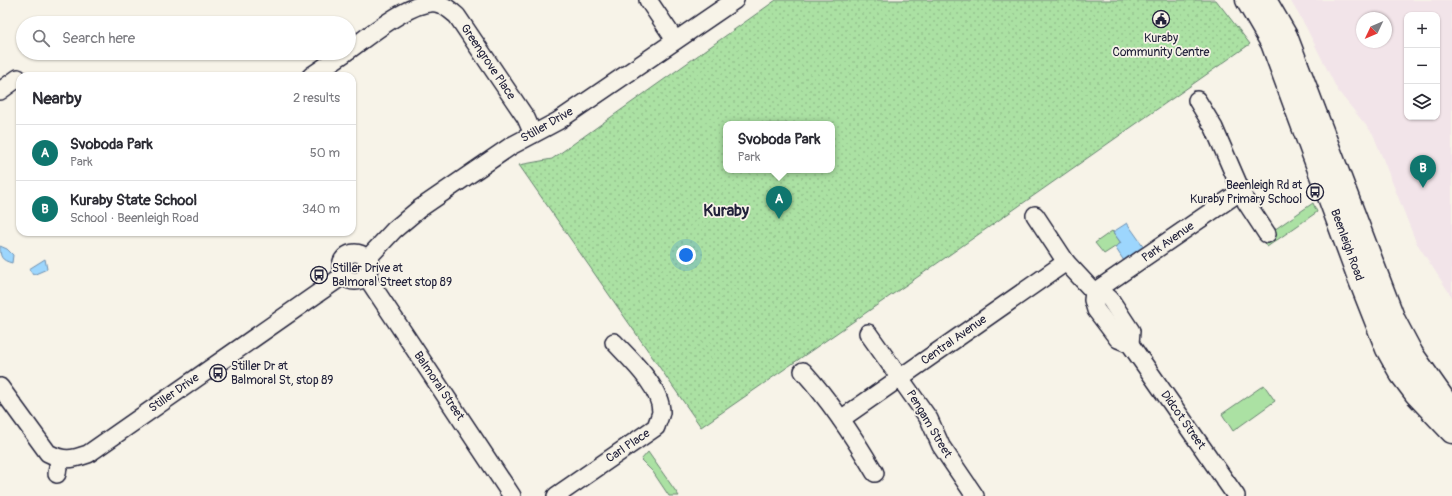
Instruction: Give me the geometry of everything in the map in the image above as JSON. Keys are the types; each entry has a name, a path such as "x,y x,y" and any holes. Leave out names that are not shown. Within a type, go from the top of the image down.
{"main road":[{"name":"Beenleigh Road","path":"1247,0 1272,43 1358,278 1387,349 1401,374 1416,394 1452,432"},
{"name":"Beenleigh Road","path":"1265,0 1286,36 1394,320 1412,354 1452,411"}],"street":[{"path":"648,0 675,40"},
{"name":"Stiller Drive","path":"367,259 394,230 419,209 511,146 558,121 734,0"},
{"name":"Greengrove Place","path":"356,45 404,12 420,4 434,3 446,7 457,16 526,118 533,134"},
{"path":"317,72 335,60"},
{"path":"0,91 16,79"},
{"path":"1198,100 1214,128 1246,202 1267,234"},
{"name":"Park Avenue","path":"1094,292 1241,191"},
{"path":"1035,216 1066,262 1094,292"},
{"path":"349,254 361,254 367,259 369,270 366,276 354,281 344,275 342,263 349,254"},
{"name":"Central Avenue","path":"841,419 1066,262"},
{"name":"Stiller Drive","path":"0,387 58,466 72,459 88,454 344,275"},
{"name":"Balmoral Street","path":"366,276 512,496"},
{"name":"Didcot Street","path":"1094,292 1093,300 1096,310 1118,339 1130,344 1236,496"},
{"name":"Pengam Street","path":"868,333 901,377 929,419 941,446 974,496"},
{"name":"Carl Place","path":"556,496 656,427 661,413 658,396 636,365 614,342"},
{"path":"803,371 820,390 841,419 875,474"}],"shaded area":[{"path":"1290,0 1452,0 1452,297 1416,242 1373,134 1338,91 1306,27"}],"green space":[{"path":"776,0 1216,0 1250,44 701,427 519,165 552,159"},
{"path":"1313,203 1317,212 1267,247 1261,239"},
{"path":"1112,231 1121,243 1104,254 1095,243"},
{"path":"1264,385 1275,401 1233,431 1222,414"},
{"path":"648,452 679,496 669,496 653,472 641,460"}],"water":[{"path":"1127,223 1144,247 1124,261 1115,247 1121,243 1113,232"},
{"path":"0,246 7,249 13,255 12,263 5,261 2,258"},
{"path":"45,259 47,269 33,275 29,269"}],"place":[{"name":"Kuraby Community Centre","path":"1161,19"},
{"name":"Kuraby State School","path":"1423,188"},
{"name":"Beenleigh Rd at Kuraby Primary School","path":"1315,192"},
{"name":"Svoboda Park","path":"779,219"},
{"name":"Stiller Drive at Balmoral Street stop 89","path":"319,275"},
{"name":"Stiller Dr at Balmoral St, stop 89","path":"218,373"}],"district":[{"name":"Kuraby","path":"726,211"}]}
